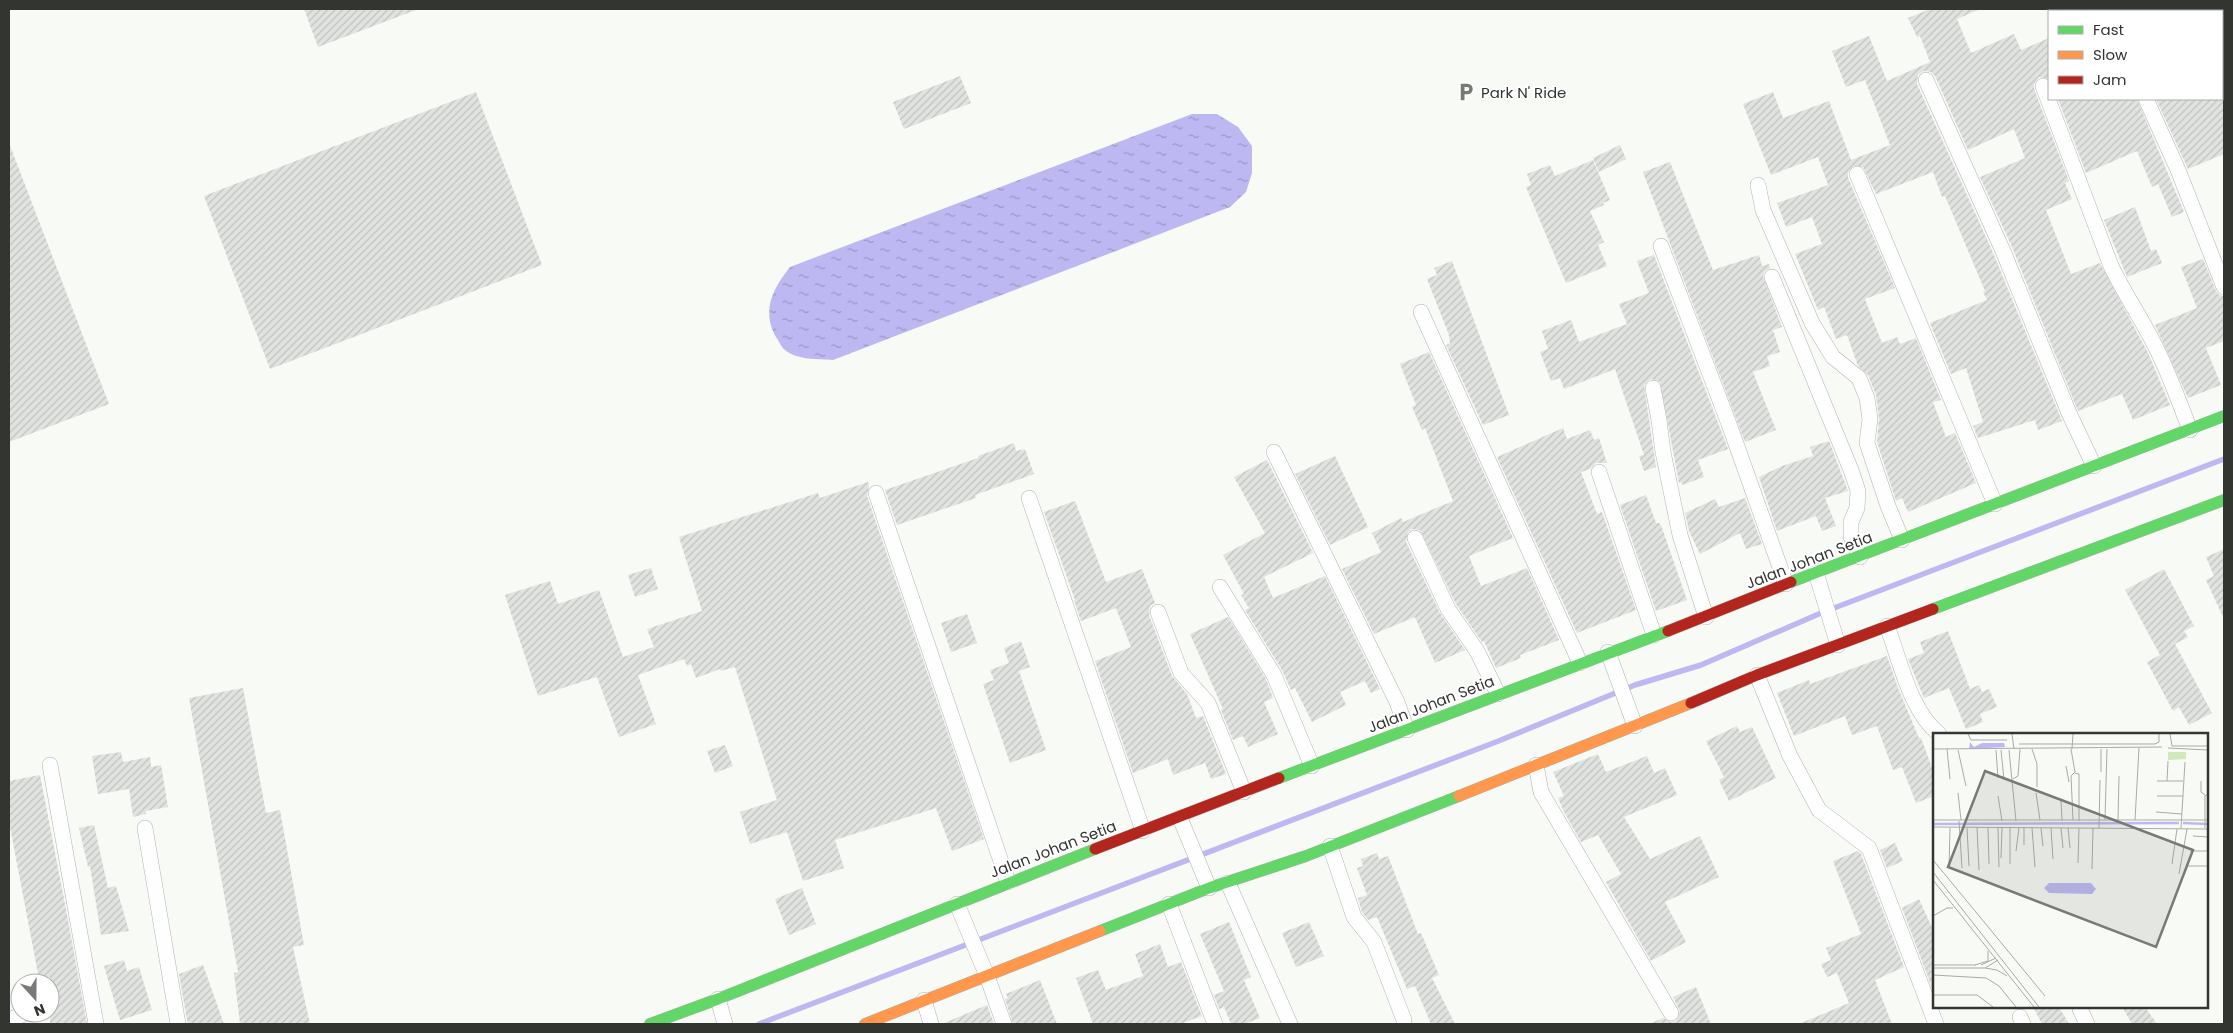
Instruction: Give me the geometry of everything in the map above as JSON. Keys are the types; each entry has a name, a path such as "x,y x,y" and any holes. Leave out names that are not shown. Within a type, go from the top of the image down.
{"main road":[{"name":"Jalan Johan Setia","path":"650,1024 957,904 1141,827 1180,818 1243,789 1405,724 1498,694 1706,617 1902,540 1992,498 2094,466 2224,416"},
{"path":"865,1024 924,1000 985,970 1170,904 1206,882 1228,883 1330,846 1536,765 1633,721 1757,675 1836,637 1887,626 2224,500"}],"street":[{"path":"1926,80 2002,251 2069,413 2094,466"},
{"path":"2043,86 2048,99"},
{"path":"2048,100 2111,266 2122,290 2151,337 2170,377 2190,430"},
{"path":"2146,100 2178,170 2224,287"},
{"path":"1857,174 1992,498"},
{"path":"1758,185 1763,210 1812,323 1833,357 1859,378 1867,398 1870,419 1867,443 1888,506 1902,540"},
{"path":"1661,246 1729,424 1786,584"},
{"path":"1772,276 1858,491 1857,508 1851,522 1852,538 1860,557"},
{"path":"1421,312 1580,663"},
{"path":"1653,388 1660,420 1663,452 1680,535 1706,617"},
{"path":"1274,452 1397,702 1405,724"},
{"path":"1599,472 1654,635"},
{"path":"876,493 1008,882"},
{"path":"1029,498 1141,827"},
{"path":"1415,538 1448,609 1476,651 1498,694"},
{"path":"1816,573 1836,637"},
{"path":"1220,587 1274,676 1310,762"},
{"path":"1158,612 1181,673 1208,703 1243,789"},
{"path":"1887,626 1918,710 1938,733"},
{"path":"1608,652 1633,721"},
{"path":"1757,675 1790,756 1820,810 1869,848 1936,1024"},
{"path":"50,765 96,1024"},
{"path":"1536,765 1541,792 1671,1013"},
{"path":"1180,818 1206,882"},
{"path":"145,828 178,1024"},
{"path":"1330,846 1354,917 1374,942 1404,1020"},
{"path":"1228,883 1290,1024"},
{"path":"957,904 985,970 1004,1024"},
{"path":"1170,904 1215,1024"},
{"path":"718,999 724,1021"},
{"path":"924,1000 931,1024"},
{"path":"2080,1009 2088,1024"}],"water":[{"path":"1192,114 1217,114 1238,127 1252,146 1252,173 1246,192 1230,207 833,360 795,356 784,349 776,337 769,318 769,309 774,292 790,267"}],"building":[{"path":"304,9 415,9 416,10 318,47"},
{"path":"1930,9 1980,9 1957,19 1971,53 2014,34 2021,50 2048,38 2048,79 2039,77 2034,84 2034,89 2069,181 2065,183 2072,199 2046,210 2071,274 2100,263 2148,353 2170,405 2133,420 2122,394 2078,411 2012,247 1980,177 2025,158 2014,129 1968,150 1935,76 1931,72 1923,71 1918,75 1917,84 1994,255 2062,421 2038,430 2035,420 1978,438 1973,426 1983,422 1966,368 1951,374 1930,323 1987,300 1983,292 1985,291 1945,196 1942,197 1933,172 1876,194 1863,167 1853,166 1848,172 1848,178 1895,288 1865,299 1882,343 1897,337 1900,344 1916,338 1941,400 1933,402 1946,437 1955,433 1976,483 1908,512 1902,498 1896,501 1877,442 1879,418 1876,395 1868,375 1858,366 1847,335 1836,339 1824,307 1818,310 1795,254 1822,244 1812,217 1786,227 1777,203 1828,185 1818,157 1771,175 1743,104 1773,92 1783,118 1829,101 1851,160 1890,145 1865,80 1846,87 1832,51 1869,36 1887,81 1930,62 1920,36 1917,37 1908,18"},
{"path":"960,76 971,103 904,129 893,102"},
{"path":"476,92 542,265 270,369 204,196"},
{"path":"2224,99 2224,154 2188,169 2156,100"},
{"path":"2058,100 2137,100 2184,212 2172,217 2158,184 2152,187 2137,151 2086,173"},
{"path":"9,143 109,404 9,442"},
{"path":"1620,145 1626,159 1599,172 1593,158"},
{"path":"1593,160 1610,200 1590,211 1604,242 1598,245 1607,266 1566,283 1526,187 1531,185 1527,174 1550,165 1555,176"},
{"path":"1670,162 1713,270 1759,255 1762,266 1769,264 1770,268 1765,271 1763,276 1782,327 1773,330 1780,352 1767,356 1770,366 1753,372 1776,430 1745,442 1643,172"},
{"path":"2135,207 2151,251 2156,249 2162,263 2127,277 2104,220"},
{"path":"1654,255 1728,449 1698,460 1704,477 1682,485 1681,482 1679,483 1660,382 1651,379 1644,385 1656,467 1644,471 1639,456 1644,455 1615,369 1564,389 1560,378 1551,381 1540,352 1548,349 1542,331 1571,320 1579,342 1627,324 1619,304 1649,293 1637,261"},
{"path":"2203,259 2216,291 2219,295 2224,296 2224,341 2206,348 2221,385 2188,398 2155,325 2197,308 2181,267"},
{"path":"1452,261 1509,415 1483,425 1446,345 1450,344 1449,335 1427,279 1437,275 1434,268"},
{"path":"1429,352 1513,538 1469,556 1481,586 1527,568 1559,640 1520,655 1521,658 1496,668 1484,641 1482,642 1456,604 1420,530 1412,529 1408,532 1406,542 1440,613 1465,650 1435,663 1415,617 1374,634 1342,569 1381,552 1372,533 1401,518 1403,522 1453,501 1425,428 1422,430 1412,407 1416,405 1400,364"},
{"path":"1563,428 1567,439 1590,430 1594,440 1599,438 1607,463 1596,463 1590,469 1581,472 1597,514 1602,512 1636,610 1577,633 1497,457"},
{"path":"1829,441 1848,491 1825,498 1836,526 1822,531 1816,516 1777,531 1759,477 1782,466 1813,456 1810,447"},
{"path":"1014,443 1016,451 1025,449 1034,474 975,495 976,498 897,525 885,490 978,458 978,456"},
{"path":"1335,456 1368,527 1330,545 1295,474"},
{"path":"1267,460 1313,553 1264,577 1273,598 1325,576 1380,689 1371,693 1365,681 1340,692 1346,705 1312,722 1295,688 1291,690 1282,670 1245,610 1249,608 1241,595 1244,594 1223,555 1265,533 1234,477"},
{"path":"868,482 867,496 984,839 952,851 936,808 835,840 844,868 803,881 787,832 750,844 740,812 777,800 735,667 721,671 720,669 696,678 691,664 687,666 684,659 638,675 656,724 619,737 597,677 538,696 505,595 550,581 558,604 599,590 623,657 654,647 647,629 702,611 679,537 818,493 820,498"},
{"path":"1646,495 1656,523 1661,525 1687,600 1656,611 1620,505"},
{"path":"1745,498 1762,544 1746,549 1740,533 1700,554 1689,531 1685,513 1715,499 1719,507"},
{"path":"1075,501 1106,582 1142,569 1155,603 1150,606 1149,615 1172,676 1187,694 1196,718 1203,716 1226,774 1211,779 1205,763 1173,775 1168,759 1133,773 1095,661 1131,647 1116,608 1081,621 1044,512"},
{"path":"2224,549 2224,619 2206,580 2214,576 2206,557"},
{"path":"651,568 658,589 635,597 628,575"},
{"path":"2164,569 2194,626 2184,631 2188,637 2175,644 2212,713 2189,725 2179,707 2173,711 2147,662 2160,655 2125,590"},
{"path":"967,614 977,643 951,652 941,623"},
{"path":"1228,617 1266,679 1273,698 1264,702 1278,734 1248,747 1243,736 1233,740 1221,710 1223,709 1190,634"},
{"path":"1948,631 1970,689 1979,685 1982,692 1989,689 1997,707 1980,714 1983,722 1966,729 1949,688 1924,698 1908,659 1924,653 1920,642"},
{"path":"1021,641 1030,667 1019,671 1046,750 1010,763 983,684 994,680 990,670 1009,663 1004,648"},
{"path":"1887,656 1898,688 1919,738 1921,738 1933,770 1933,796 1916,803 1902,767 1893,770 1877,726 1852,735 1845,716 1794,736 1777,693 1809,680 1810,684"},
{"path":"243,688 266,813 280,810 304,945 293,947 310,1024 240,1024 234,973 238,972 189,698"},
{"path":"1737,726 1740,732 1752,727 1776,778 1729,801 1719,780 1724,777 1706,741"},
{"path":"725,745 733,766 715,773 707,751"},
{"path":"121,752 123,762 150,757 151,767 161,765 168,807 146,811 146,814 133,817 129,789 98,794 92,756"},
{"path":"1598,754 1606,772 1647,756 1654,773 1665,768 1677,795 1624,817 1650,859 1700,836 1719,877 1665,902 1686,942 1651,961 1606,882 1621,874 1598,835 1581,842 1558,798 1564,796 1553,772"},
{"path":"40,775 87,1024 50,1024 60,1023 60,973 38,973 9,822 9,781"},
{"path":"94,825 108,888 116,886 129,931 101,935 90,866 88,867 79,828"},
{"path":"1895,843 1903,861 1887,868 1880,850"},
{"path":"1858,851 1861,854 1904,967 1875,980 1892,1024 1799,1024 1849,1003 1837,973 1827,977 1821,964 1831,960 1826,948 1861,934 1833,861"},
{"path":"1377,853 1379,859 1388,856 1418,934 1421,933 1439,975 1432,978 1455,1024 1431,1024 1415,986 1407,989 1377,917 1368,920 1362,912 1358,898 1367,895 1357,868 1363,866 1361,859"},
{"path":"802,888 816,924 789,935 775,899"},
{"path":"1919,899 1933,930 1933,990 1902,908"},
{"path":"1229,922 1251,977 1244,980 1260,1018 1244,1024 1231,1024 1224,1007 1219,1009 1214,995 1224,991 1200,934"},
{"path":"1309,922 1324,956 1296,967 1282,933"},
{"path":"1160,944 1168,967 1181,962 1202,1016 1180,1024 1093,1024 1076,978 1098,970 1106,990 1143,976 1135,954"},
{"path":"124,960 127,971 139,967 152,1010 120,1020 104,966"},
{"path":"203,965 224,1024 188,1024 179,974"},
{"path":"1040,980 1057,1024 1013,1024 1005,999 1008,998 1006,994"},
{"path":"1696,987 1711,1024 1649,1024 1663,1018 1671,1022 1676,1021 1680,1012 1673,997"},
{"path":"987,1005 994,1024 944,1023"},
{"path":"2034,1008 2060,1008 2069,1024 2042,1024"},
{"path":"2123,1008 2146,1008 2157,1024 2132,1024"}],"waterway":[{"path":"759,1024 1496,742 1635,685 1701,665 1821,613 2224,459"}],"traffic: fast":[{"path":"1791,582 2224,416"},
{"path":"1933,609 2224,500"},
{"path":"1279,778 1668,631"},
{"path":"1100,931 1209,888 1306,856 1459,796"},
{"path":"650,1024 718,999 1095,849"}],"traffic: slow":[{"path":"1459,796 1691,703"},
{"path":"865,1024 1100,931"}],"traffic: jam":[{"path":"1668,631 1791,582"},
{"path":"1691,703 1757,675 1933,609"},
{"path":"1095,849 1279,778"}],"place":[{"name":"Park N' Ride","path":"1466,92"}]}
